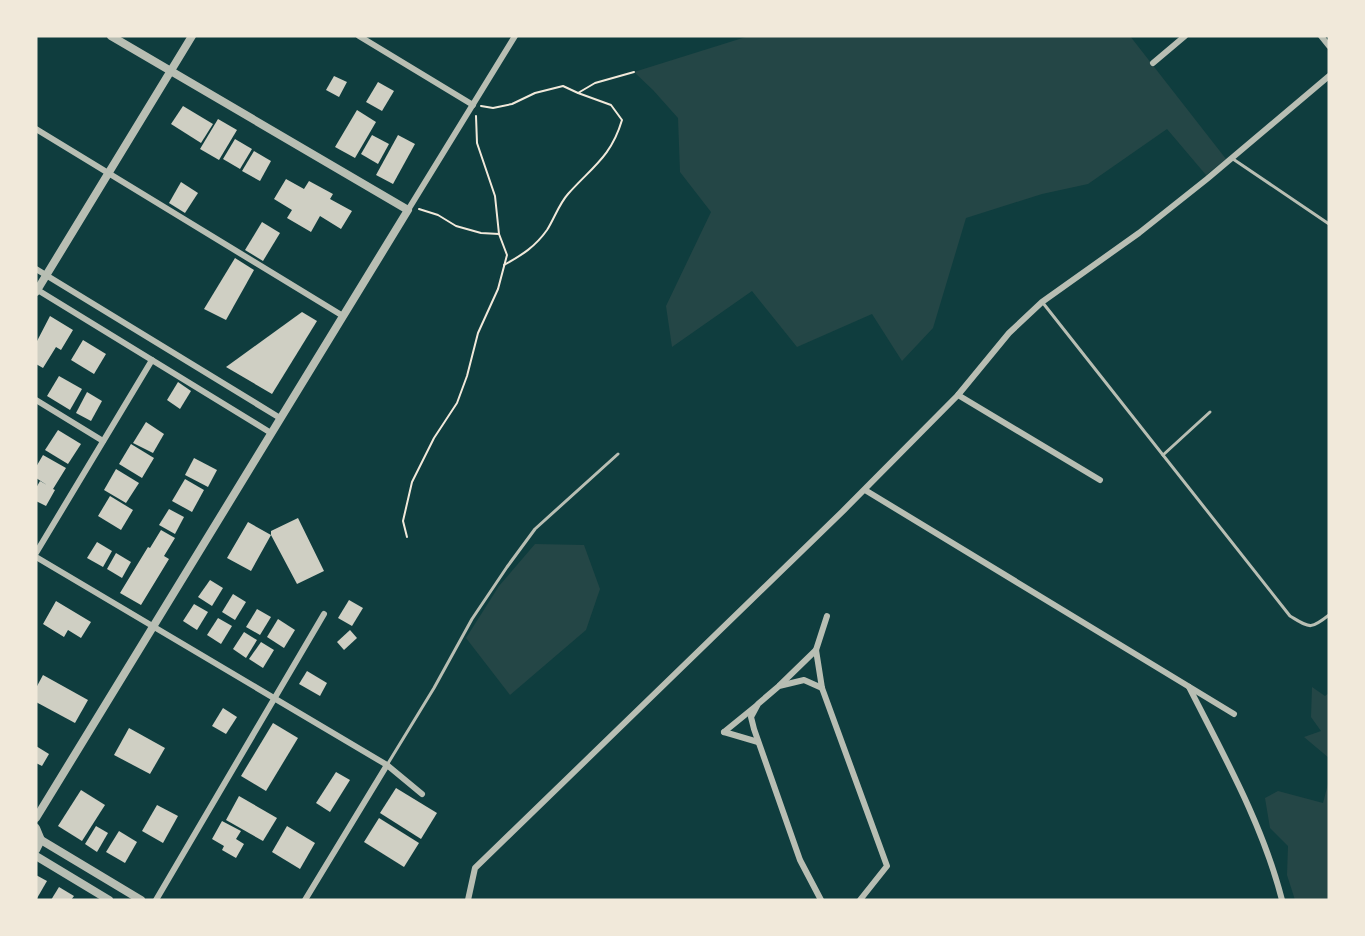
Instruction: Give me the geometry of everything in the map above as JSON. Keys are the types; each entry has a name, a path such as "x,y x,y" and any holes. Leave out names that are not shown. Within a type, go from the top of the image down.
{"street":[{"path":"111,36 409,208"},
{"path":"192,36 36,290 272,433"},
{"path":"359,36 473,105"},
{"path":"36,818 515,36"},
{"path":"1153,63 1185,36"},
{"path":"1321,36 1329,46"},
{"path":"468,900 475,868 865,490 958,395 1009,333 1042,303 1138,233 1232,158 1329,76"},
{"path":"36,129 343,316"},
{"path":"36,269 280,418"},
{"path":"152,360 36,555 387,765 422,794"},
{"path":"958,395 1100,480"},
{"path":"36,400 103,441"},
{"path":"865,490 1234,714"},
{"path":"156,900 324,614"},
{"path":"827,616 816,650 822,688 887,866 860,900"},
{"path":"758,742 724,732 779,686 816,650"},
{"path":"779,686 804,680 822,688"},
{"path":"1189,686 1264,844 1282,900"},
{"path":"758,704 751,717 758,742 800,860 821,900"},
{"path":"305,900 387,765"},
{"path":"36,828 40,840 36,850"},
{"path":"40,840 141,900"},
{"path":"36,856 109,900"}],"lane":[{"path":"1232,158 1329,224"},
{"path":"1042,303 1290,616 1307,627 1315,626 1329,615"},
{"path":"1163,455 1210,412"},
{"path":"387,765 434,688 472,618 535,529 618,454"}],"path":[{"path":"578,93 595,83 634,72"},
{"path":"407,537 403,521 412,482 434,438 457,403 467,376 478,333 498,289 504,265 507,255 499,234 495,196 477,143 476,114 473,105 493,108 512,104 535,93 562,86 611,105 622,120 616,140 600,162 566,196 547,230 531,250 504,265"},
{"path":"409,208 438,215 456,226 481,233 499,234"}],"shaded area":[{"path":"749,36 1130,36 1226,159 1206,175 1167,129 1088,184 1042,194 966,218 933,328 902,361 872,314 797,347 752,291 672,347 666,306 711,212 680,172 678,118 634,72"},
{"path":"535,544 584,545 600,589 586,630 510,695 466,638 499,586"},
{"path":"1312,687 1325,696 1329,693 1329,758 1304,737 1321,731 1311,717"},
{"path":"1329,780 1329,900 1295,900 1287,875 1288,846 1270,828 1265,798 1278,791 1323,803"}],"building":[{"path":"334,76 347,82 339,97 326,90"},
{"path":"378,82 394,91 382,111 366,102"},
{"path":"183,106 213,124 201,143 171,124"},
{"path":"357,110 376,122 355,158 335,147"},
{"path":"218,119 237,130 219,160 200,149"},
{"path":"372,135 389,144 378,164 361,154"},
{"path":"398,135 415,144 393,184 376,175"},
{"path":"235,139 252,149 240,169 223,159"},
{"path":"254,151 271,161 260,181 242,171"},
{"path":"286,179 304,189 309,181 333,194 330,199 352,211 341,229 320,216 311,232 287,218 292,210 274,199"},
{"path":"181,182 198,193 185,213 169,203"},
{"path":"262,222 280,233 263,261 245,250"},
{"path":"235,258 254,270 226,320 204,309"},
{"path":"302,312 317,321 272,394 226,367"},
{"path":"50,316 73,330 61,350 56,347 43,368 36,364 36,343"},
{"path":"83,340 106,354 94,374 71,360"},
{"path":"59,376 82,389 70,410 47,396"},
{"path":"178,382 191,391 180,409 167,400"},
{"path":"87,392 102,401 91,421 76,413"},
{"path":"146,422 164,434 153,453 133,443"},
{"path":"58,430 81,444 68,464 45,450"},
{"path":"131,444 154,458 142,478 119,464"},
{"path":"43,455 66,468 46,506 36,501 36,488 40,481 47,485 36,478 36,467"},
{"path":"194,458 217,470 208,487 185,475"},
{"path":"116,469 139,483 126,503 104,490"},
{"path":"185,479 204,490 192,512 172,501"},
{"path":"110,496 133,510 121,530 98,516"},
{"path":"169,509 184,517 175,534 159,525"},
{"path":"298,518 324,571 297,584 271,531"},
{"path":"248,522 271,535 251,571 227,558"},
{"path":"161,530 175,538 164,556 169,559 141,605 120,593"},
{"path":"97,542 112,551 103,567 87,558"},
{"path":"116,553 131,562 122,578 107,569"},
{"path":"210,580 223,588 212,606 198,597"},
{"path":"233,594 246,602 235,620 222,612"},
{"path":"349,600 363,608 352,626 338,618"},
{"path":"56,601 91,622 81,638 68,630 64,637 43,624"},
{"path":"194,604 208,612 197,630 183,621"},
{"path":"257,609 271,617 260,635 246,627"},
{"path":"218,618 232,626 221,644 207,635"},
{"path":"278,619 295,630 284,648 267,637"},
{"path":"350,630 357,638 344,650 337,642"},
{"path":"244,632 257,640 246,658 233,649"},
{"path":"261,642 274,650 263,668 249,659"},
{"path":"307,671 327,683 320,696 299,684"},
{"path":"43,675 88,700 75,723 36,702 36,688"},
{"path":"223,708 237,717 226,734 212,726"},
{"path":"273,723 298,738 266,791 241,776"},
{"path":"129,728 165,748 150,774 114,755"},
{"path":"36,746 49,754 42,766 36,763"},
{"path":"336,772 350,780 330,812 316,803"},
{"path":"396,788 437,813 421,839 380,813"},
{"path":"81,790 105,805 82,841 58,826"},
{"path":"239,796 277,818 263,841 226,820"},
{"path":"157,805 178,816 163,843 142,831"},
{"path":"379,818 419,843 404,867 364,842"},
{"path":"222,821 241,831 236,839 244,844 236,858 222,850 224,846 212,839"},
{"path":"96,826 108,833 97,852 85,844"},
{"path":"287,826 315,843 300,869 272,852"},
{"path":"119,831 137,842 125,863 106,852"},
{"path":"36,875 47,881 36,900"},
{"path":"59,887 74,896 71,900 51,900"}]}
